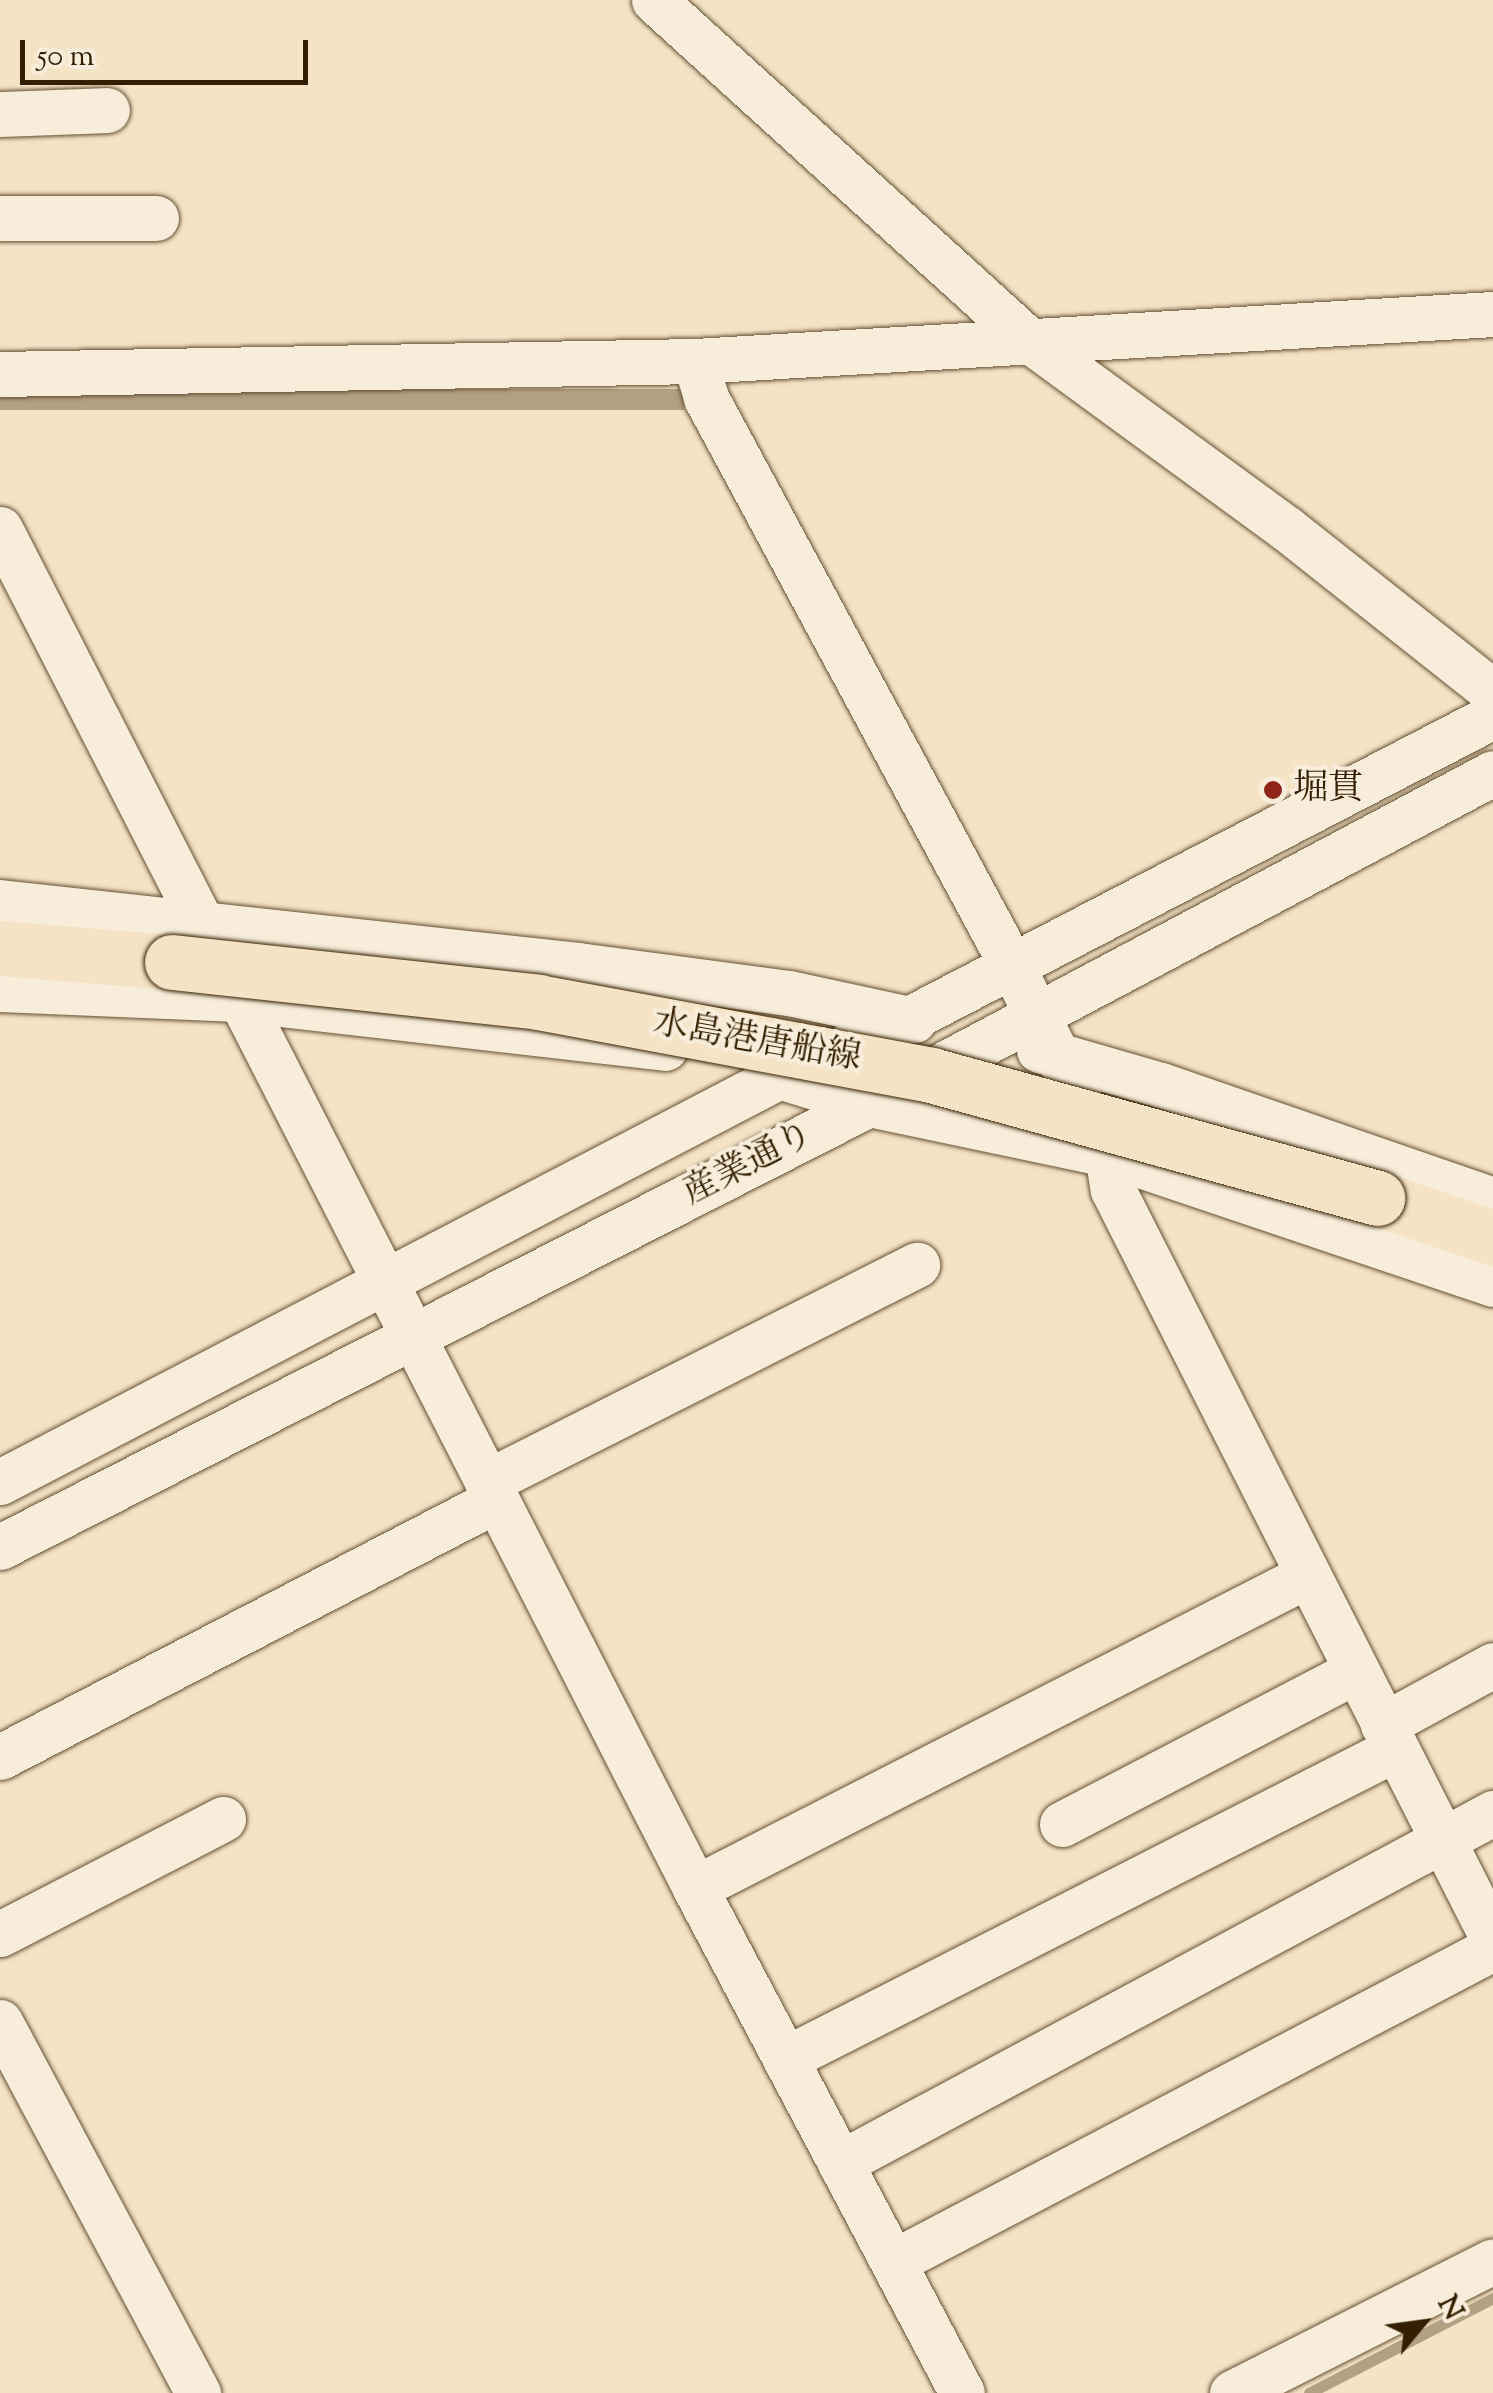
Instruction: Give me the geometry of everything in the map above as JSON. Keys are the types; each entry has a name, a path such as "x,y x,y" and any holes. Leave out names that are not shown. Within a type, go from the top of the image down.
{"main road":[{"name":"水島港唐船線","path":"0,948 185,942 931,1074 1377,1198 1493,1238"}],"street":[{"path":"654,0 1026,338 1286,528 1493,692"},
{"path":"0,114 107,110"},
{"path":"0,218 156,218"},
{"path":"0,374 695,362 1026,338 1493,314"},
{"path":"695,362 706,398 1011,964 1107,1154 1113,1190 1493,1939"},
{"path":"0,529 185,942 236,999 695,1888 962,2393"},
{"name":"産業通り","path":"0,1482 780,1076 908,1018 1493,716"},
{"name":"産業通り","path":"0,1546 869,1104 1493,773"},
{"path":"0,902 185,942 789,993 1056,1054 1493,1200"},
{"path":"0,988 236,999 662,1048 780,1076 869,1104 1107,1154 1493,1284"},
{"path":"0,1758 917,1265"},
{"path":"695,1888 1306,1576"},
{"path":"785,2059 1389,1737 1493,1665"},
{"path":"1062,1824 1356,1672"},
{"path":"840,2164 1493,1813"},
{"path":"0,1934 223,1819"},
{"path":"893,2262 1493,1948"},
{"path":"0,2022 198,2393"},
{"path":"1232,2393 1493,2261"}],"shaded area":[{"path":"0,389 684,389 684,410 0,410"}],"waterway":[{"path":"1309,2393 1493,2298"}],"place":[{"name":"堀貫","path":"1273,790"}]}
